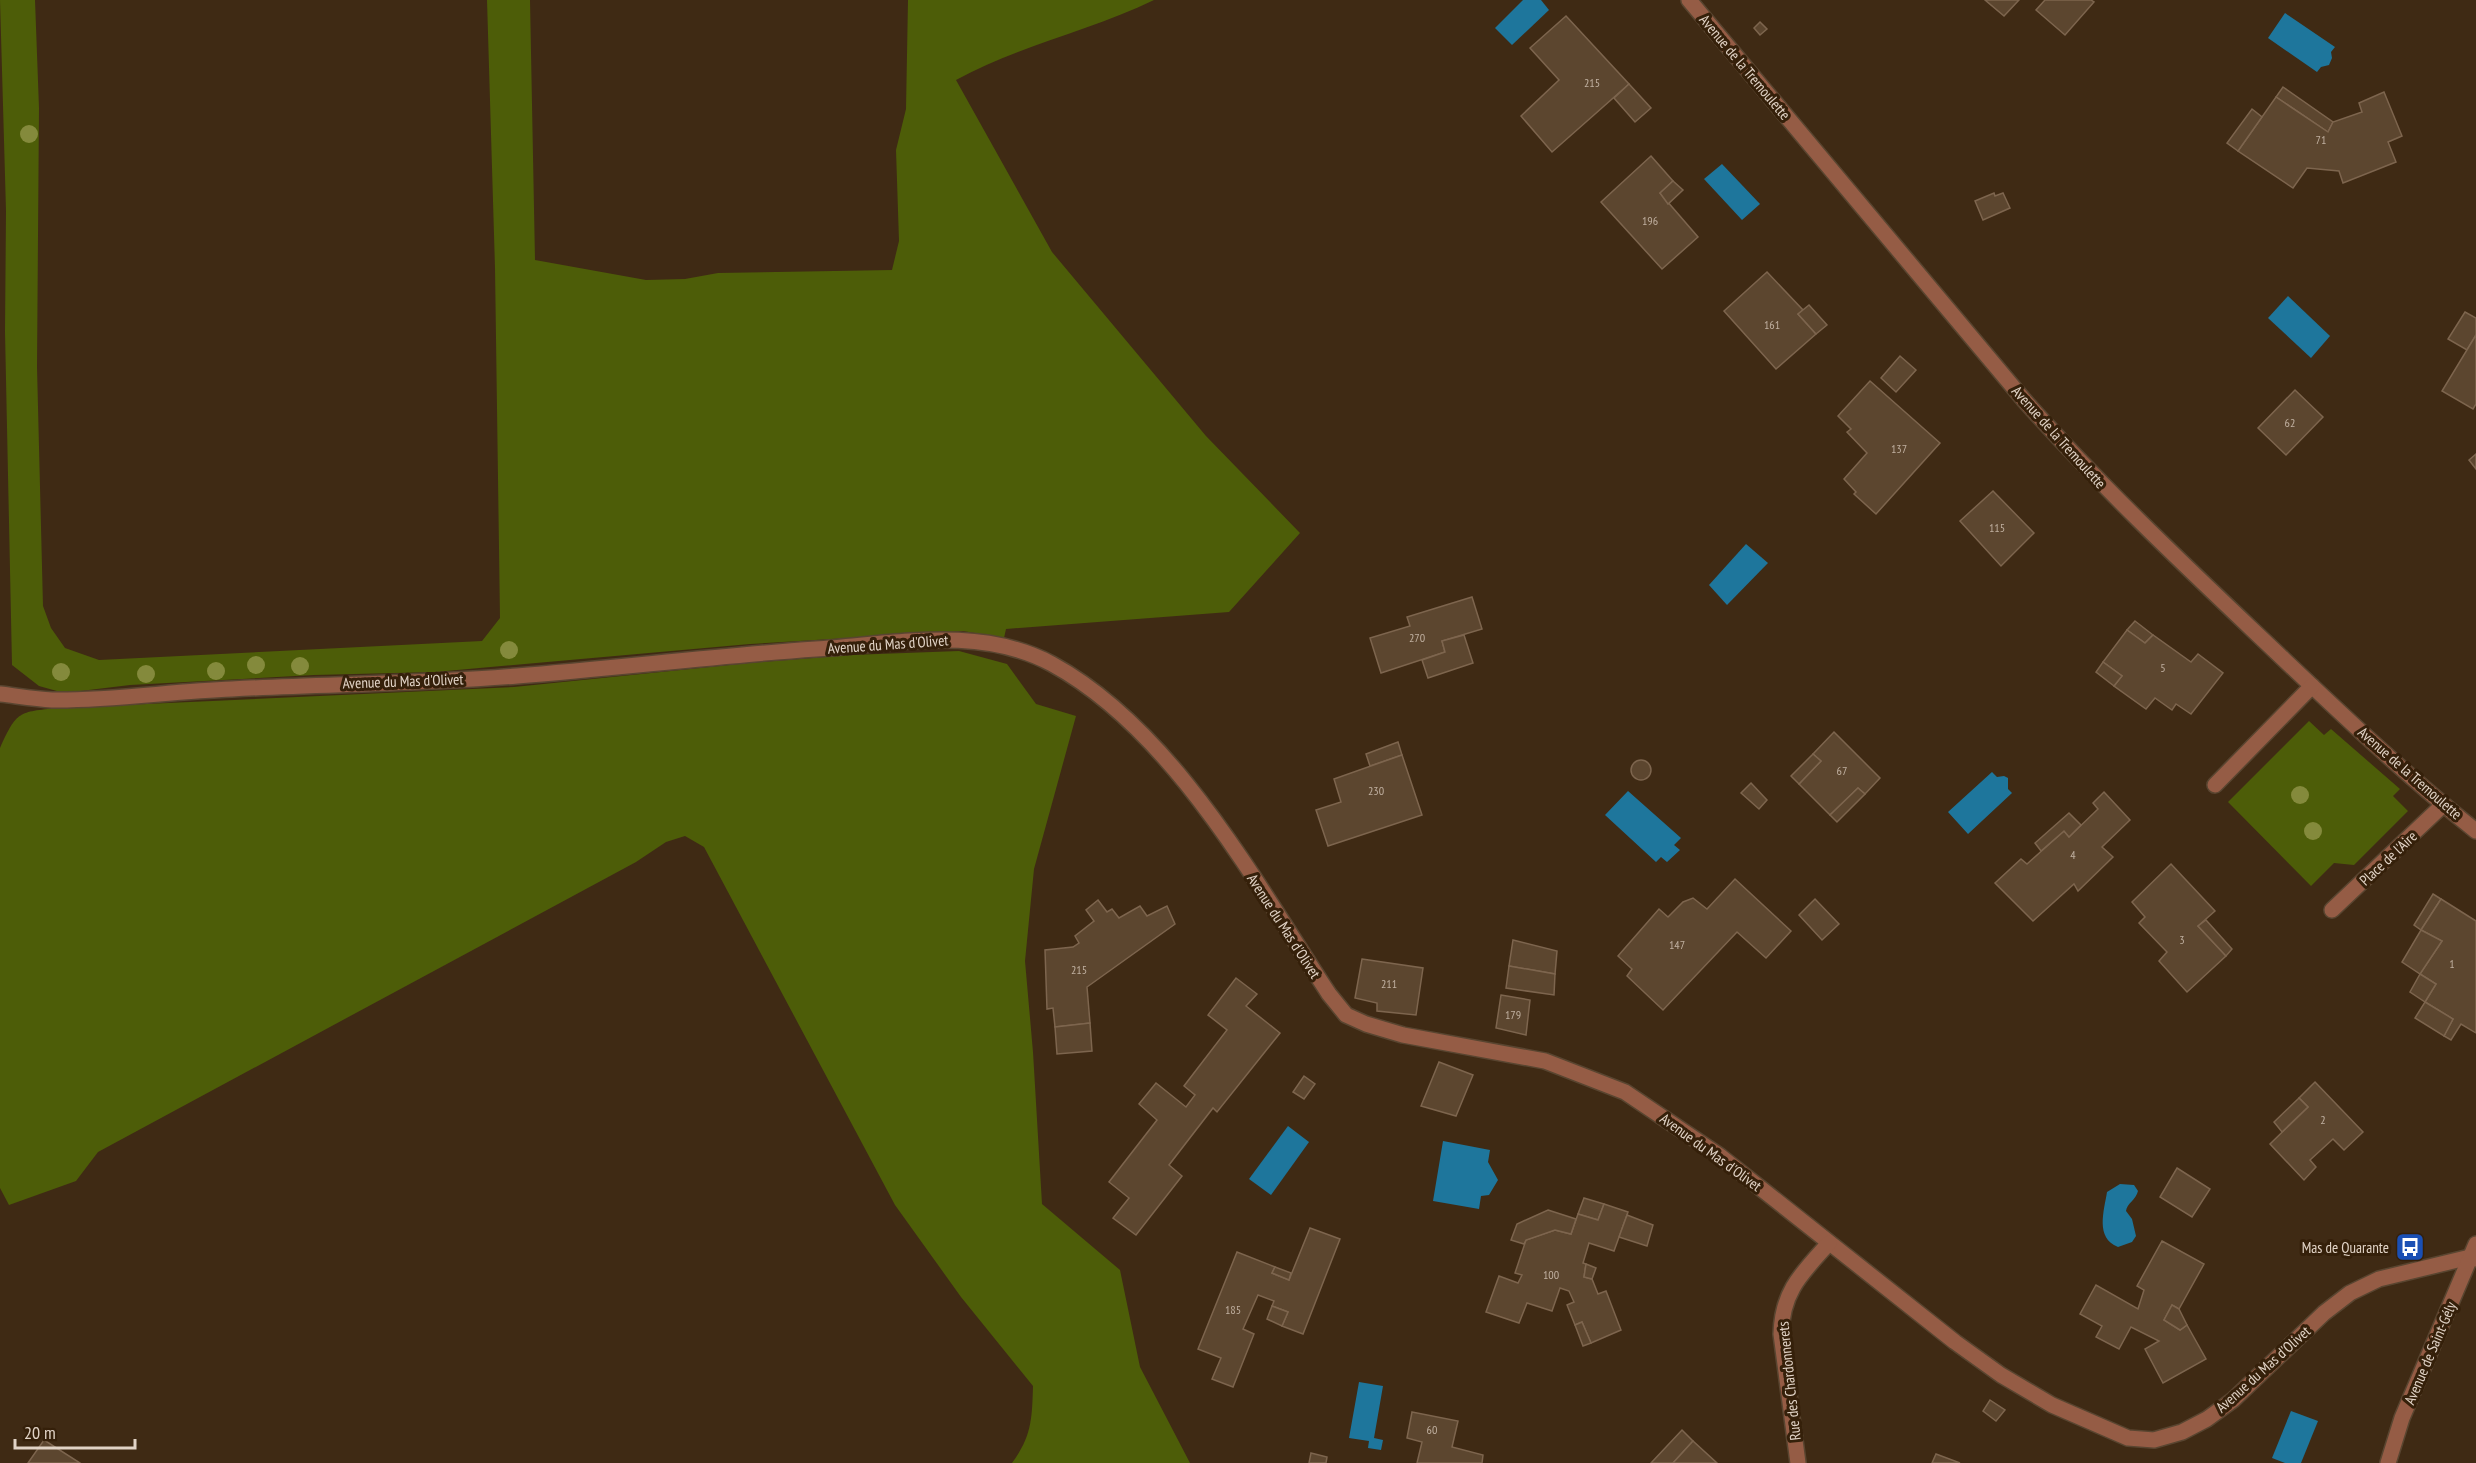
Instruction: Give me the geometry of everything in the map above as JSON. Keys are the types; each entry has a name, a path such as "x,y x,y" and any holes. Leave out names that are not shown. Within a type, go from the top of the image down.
{"street":[{"name":"Avenue de la Tremoulette","path":"1689,0 2024,400 2078,461 2312,686 2476,831"},
{"name":"Avenue du Mas d'Olivet","path":"0,694 53,700 238,688 512,677 751,654 958,639 1008,647 1049,662 1093,691 1125,717 1155,749 1213,819 1329,994 1346,1015 1403,1035 1545,1061 1625,1092 1720,1156 1955,1342 2001,1375 2052,1405 2104,1429 2128,1438 2154,1440 2182,1432 2207,1419 2233,1400 2324,1313 2350,1293 2379,1279 2474,1253"},
{"path":"2215,785 2312,686"},
{"name":"Place de l'Aire","path":"2332,910 2444,805"},
{"name":"Rue des Chardonnerets","path":"1798,1463 1781,1334 1782,1315 1784,1304 1797,1279 1828,1243"},
{"name":"Avenue de Saint-Gély","path":"2388,1463 2402,1418 2474,1253"}],"green space":[{"path":"0,0 35,0 39,108 37,367 43,606 51,628 65,648 99,660 482,641 500,618 495,268 487,0 530,0 535,260 646,280 685,279 718,273 892,270 899,241 896,150 906,109 908,0 1154,0 1105,21 1004,58 956,80 1052,252 1206,436 1300,533 1229,612 1006,629 1004,638 963,631 750,644 435,672 314,675 130,685 64,693 39,686 12,665 5,332 6,211"},
{"path":"959,651 1007,664 1036,704 1076,716 1034,869 1025,961 1042,1204 1120,1270 1140,1367 1190,1463 1012,1463 1024,1444 1030,1426 1033,1386 961,1297 895,1205 704,847 685,836 666,842 636,862 98,1152 76,1181 9,1205 0,1188 0,748 15,720 20,716 34,711 58,708 514,687 749,663 851,655"},
{"path":"2309,721 2324,735 2331,729 2400,789 2393,796 2408,811 2354,865 2334,863 2311,886 2228,802"}],"water":[{"path":"1523,0 1541,0 1549,10 1512,45 1495,28"},
{"path":"2285,13 2335,47 2331,52 2332,58 2329,65 2321,67 2317,72 2268,38"},
{"path":"1722,164 1760,204 1742,220 1704,179"},
{"path":"2288,296 2330,336 2311,358 2268,318"},
{"path":"1746,544 1768,563 1727,605 1709,585"},
{"path":"1992,772 1997,777 2008,778 2008,789 2012,793 1968,834 1948,812"},
{"path":"1628,791 1681,838 1674,845 1680,850 1667,862 1661,857 1656,862 1605,815"},
{"path":"1288,1126 1309,1142 1271,1195 1249,1179"},
{"path":"1443,1141 1490,1150 1488,1162 1498,1180 1489,1195 1481,1196 1479,1209 1433,1201"},
{"path":"2120,1184 2134,1185 2138,1191 2126,1211 2132,1219 2136,1236 2132,1242 2118,1247 2106,1237 2103,1215 2107,1192"},
{"path":"1359,1382 1383,1386 1374,1438 1383,1440 1381,1450 1368,1448 1369,1441 1349,1438"},
{"path":"2291,1411 2318,1421 2301,1463 2285,1463 2272,1458"}],"building":[{"path":"1985,0 2019,0 2004,16"},
{"path":"2045,0 2091,0 2094,2 2065,35 2036,10"},
{"path":"1566,16 1629,84 1552,152 1521,116 1559,80 1530,48"},
{"path":"1760,22 1767,29 1760,35 1754,28"},
{"path":"1629,84 1651,108 1635,122 1614,98"},
{"path":"2283,87 2333,122 2328,132 2276,97"},
{"path":"2384,92 2402,136 2388,142 2396,162 2343,183 2339,171 2307,168 2293,188 2238,151 2276,97 2328,132 2333,122 2362,112 2359,103"},
{"path":"2252,109 2262,117 2238,151 2227,143"},
{"path":"1651,156 1673,181 1660,193 1698,237 1662,269 1601,202"},
{"path":"1673,181 1683,190 1668,204 1660,193"},
{"path":"1994,193 1995,196 2003,193 2010,208 1983,220 1975,201"},
{"path":"1767,272 1803,310 1798,314 1816,334 1776,369 1724,311"},
{"path":"1809,305 1827,325 1816,334 1798,314"},
{"path":"2465,312 2476,318 2476,335 2467,350 2448,339"},
{"path":"2476,335 2476,404 2473,409 2442,391"},
{"path":"1900,356 1916,370 1896,392 1881,378"},
{"path":"1870,381 1940,443 1876,514 1854,494 1856,492 1844,479 1867,453 1847,432 1851,429 1838,416"},
{"path":"2295,390 2323,417 2286,455 2258,428"},
{"path":"2476,454 2476,469 2469,460"},
{"path":"1993,491 2034,533 2001,566 1960,521"},
{"path":"1472,597 1482,629 1442,641 1445,652 1381,673 1370,638 1410,626 1407,617"},
{"path":"2135,621 2153,635 2145,643 2127,630"},
{"path":"2127,630 2145,643 2153,635 2191,662 2198,654 2223,673 2191,714 2176,704 2172,710 2155,698 2146,709 2114,686 2122,676 2103,662"},
{"path":"1464,635 1473,663 1428,678 1422,660 1445,652 1442,641"},
{"path":"2103,662 2122,676 2114,686 2096,672"},
{"path":"1834,732 1880,778 1865,794 1858,788 1830,815 1799,784 1821,761 1813,754"},
{"path":"1398,742 1402,755 1370,766 1366,754"},
{"path":"1813,754 1821,761 1799,784 1791,776"},
{"path":"1402,755 1422,815 1328,846 1316,810 1341,802 1334,779"},
{"path":"1641,760 1648,763 1651,770 1648,777 1641,780 1634,777 1631,770 1634,763"},
{"path":"1751,783 1767,800 1759,809 1741,793"},
{"path":"1858,788 1865,794 1837,822 1830,815"},
{"path":"2104,792 2130,820 2102,847 2113,857 2078,891 2074,884 2033,921 1995,883 2021,859 2027,864 2064,831 2069,837 2098,809 2093,803"},
{"path":"2069,813 2081,825 2069,837 2064,831 2041,851 2035,843"},
{"path":"2171,864 2215,911 2198,926 2226,956 2187,992 2159,961 2167,952 2139,923 2145,917 2132,902"},
{"path":"1735,879 1791,931 1766,958 1737,932 1663,1010 1627,976 1632,969 1618,956 1659,909 1668,917 1683,902 1693,898 1707,909"},
{"path":"2433,894 2441,899 2421,930 2414,925"},
{"path":"1815,899 1839,924 1822,940 1799,915"},
{"path":"2441,899 2476,921 2476,1033 2461,1024 2451,1040 2444,1036 2453,1019 2425,1002 2436,984 2420,974 2442,941 2421,930"},
{"path":"1098,900 1107,912 1112,909 1119,918 1140,906 1147,916 1167,906 1175,924 1087,987 1090,1023 1055,1027 1053,1008 1047,1009 1045,950 1073,947 1079,943 1075,936 1094,921 1086,910"},
{"path":"2206,920 2232,949 2226,956 2198,926"},
{"path":"2421,930 2442,941 2420,974 2402,962"},
{"path":"1513,940 1557,951 1555,974 1509,966"},
{"path":"1362,959 1423,968 1416,1015 1377,1011 1377,1003 1355,998"},
{"path":"1509,966 1555,974 1554,995 1506,988"},
{"path":"2420,974 2436,984 2425,1002 2410,992"},
{"path":"1236,978 1257,994 1246,1006 1280,1033 1217,1112 1213,1108 1169,1165 1182,1176 1136,1235 1113,1218 1129,1198 1109,1182 1157,1120 1139,1104 1156,1083 1186,1107 1195,1095 1184,1086 1227,1030 1208,1015"},
{"path":"1501,995 1530,1000 1526,1035 1496,1028"},
{"path":"2425,1002 2453,1019 2444,1036 2415,1018"},
{"path":"1090,1023 1092,1051 1057,1054 1055,1027"},
{"path":"1439,1062 1473,1075 1456,1116 1421,1106"},
{"path":"1304,1076 1315,1084 1304,1099 1293,1092"},
{"path":"2315,1082 2363,1132 2344,1150 2333,1139 2310,1160 2316,1167 2304,1180 2270,1144 2308,1107 2299,1098"},
{"path":"2299,1098 2308,1107 2282,1132 2274,1122"},
{"path":"2177,1168 2210,1189 2192,1217 2160,1197"},
{"path":"1584,1198 1604,1204 1598,1220 1578,1214"},
{"path":"1604,1204 1628,1212 1614,1251 1589,1243 1583,1263 1586,1264 1584,1277 1592,1279 1598,1294 1606,1291 1621,1330 1591,1343 1582,1322 1575,1325 1567,1305 1574,1302 1569,1291 1560,1288 1552,1311 1527,1303 1519,1323 1486,1312 1499,1276 1518,1283 1522,1275 1515,1273 1526,1240 1555,1230 1571,1234 1578,1214 1598,1220"},
{"path":"1548,1210 1576,1219 1571,1234 1555,1230 1526,1240 1524,1244 1511,1240 1517,1224"},
{"path":"1627,1215 1653,1225 1647,1246 1619,1237"},
{"path":"1310,1228 1340,1239 1303,1334 1282,1326 1288,1312 1272,1306 1274,1301 1258,1295 1243,1329 1254,1334 1233,1387 1212,1379 1221,1358 1198,1349 1237,1252 1275,1267 1272,1273 1289,1280"},
{"path":"2162,1241 2204,1264 2179,1309 2172,1305 2164,1320 2180,1330 2187,1325 2206,1359 2163,1383 2145,1349 2159,1341 2131,1327 2119,1349 2096,1337 2102,1326 2080,1314 2096,1285 2138,1309 2144,1290 2137,1286"},
{"path":"1586,1264 1596,1268 1592,1279 1584,1277"},
{"path":"1275,1267 1291,1273 1289,1280 1272,1273"},
{"path":"2172,1305 2179,1309 2187,1325 2180,1330 2164,1320"},
{"path":"1272,1306 1288,1312 1282,1326 1267,1319"},
{"path":"1582,1322 1591,1343 1583,1346 1575,1325"},
{"path":"1990,1400 2005,1410 1996,1421 1983,1411"},
{"path":"1412,1412 1458,1421 1452,1447 1483,1455 1482,1463 1417,1463 1422,1442 1407,1438"},
{"path":"1682,1430 1693,1441 1673,1463 1651,1463"},
{"path":"44,1440 80,1463 28,1463"},
{"path":"1693,1441 1717,1463 1673,1463"},
{"path":"1311,1453 1327,1457 1326,1463 1309,1463"},
{"path":"1936,1454 1960,1463 1932,1463"}],"place":[{"name":"Mas de Quarante","path":"2410,1247"}]}
